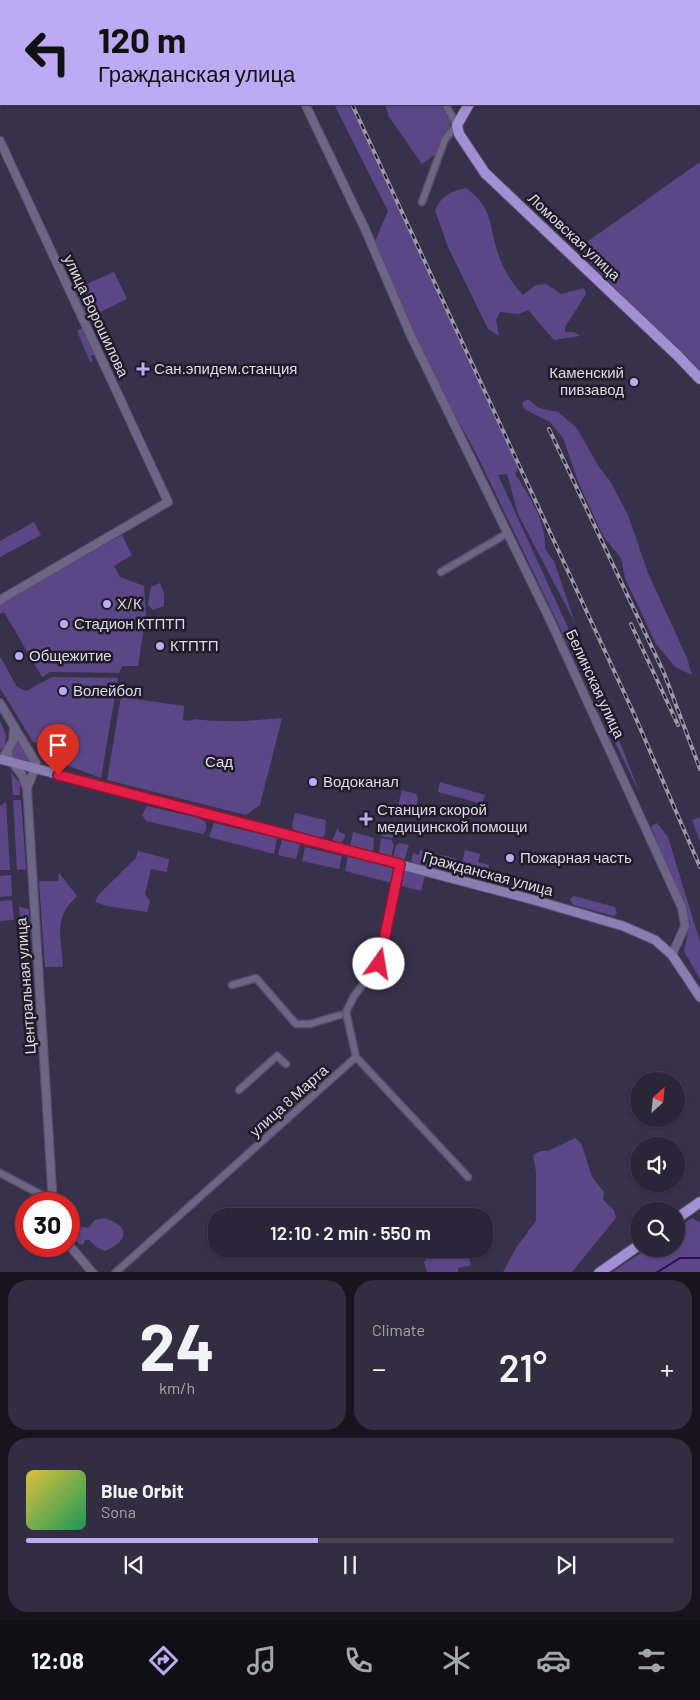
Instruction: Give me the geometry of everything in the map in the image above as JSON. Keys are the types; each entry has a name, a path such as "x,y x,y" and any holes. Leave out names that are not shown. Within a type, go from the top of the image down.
{"main road":[{"path":"457,125 467,105"},
{"name":"Ломовская улица","path":"457,125 462,142 485,173 700,379"},
{"name":"Гражданская улица","path":"0,760 11,762 22,769 37,767 624,926 654,940 672,955"},
{"path":"672,955 700,997"},
{"path":"685,1213 700,1202"},
{"path":"599,1272 630,1251"}],"street":[{"name":"Белинская улица","path":"305,105 365,229 411,336 436,383 550,620 682,908 685,926 672,955"},
{"path":"422,202 446,139 457,125 446,105"},
{"name":"улица Ворошилова","path":"0,141 168,502 0,600"},
{"path":"440,572 508,533"},
{"path":"0,703 37,767"},
{"path":"0,760 13,741 14,726"},
{"path":"8,750 8,757 11,762"},
{"name":"Центральная улица","path":"37,767 27,788 52,1192"},
{"path":"22,769 27,788"},
{"path":"400,864 379,964 354,996 346,1012 356,1057 468,1177"},
{"path":"232,985 256,978 296,1024 310,1024 340,1015"},
{"path":"239,1090 277,1056 286,1064"},
{"name":"улица 8 Марта","path":"114,1272 356,1057"},
{"path":"0,1173 35,1192"},
{"path":"80,1257 93,1272"}],"green space":[{"path":"335,105 351,105 518,468 515,474 536,509 543,529 545,549 554,561 575,623 518,514 507,474 498,475 618,737 640,794 476,453 446,399 377,254 375,241 388,211"},
{"path":"385,105 442,105 451,122 438,152 422,164 389,117"},
{"path":"700,162 700,375 577,249"},
{"path":"466,188 482,203 489,219 501,261 509,277 523,295 536,285 546,284 561,294 584,288 586,294 565,327 565,332 574,332 580,336 554,340 528,310 519,314 500,312 496,320 499,336 488,329 448,247 435,210 440,201 448,195"},
{"path":"114,272 127,299 88,318 75,289"},
{"path":"84,329 95,354 91,356 93,361 90,362 77,331"},
{"path":"528,399 539,408 558,412 576,427 599,467 610,481 628,515 648,573 687,658 692,675 675,667 656,644 625,578 621,558 603,536 579,484 563,438 550,422 524,409 522,403"},
{"path":"34,522 41,535 0,557 0,541"},
{"path":"122,535 132,555 114,566 120,577 144,586 146,614 138,666 122,666 119,673 50,672 42,677 4,612 0,614 0,604"},
{"path":"160,583 164,593 164,606 153,610 148,605 151,587"},
{"path":"0,656 17,687 26,691 52,677 118,678 101,778 61,763 51,746 33,742 0,688"},
{"name":"Сад","path":"121,697 184,706 183,720 190,721 194,719 238,721 282,718 260,805 246,815 107,780"},
{"path":"0,720 6,735 5,746 0,750"},
{"path":"17,736 30,762 9,756"},
{"path":"11,772 20,784 20,795 13,795"},
{"path":"440,782 485,795 482,804 438,792"},
{"path":"402,790 416,794 418,798 416,809 398,805"},
{"path":"13,800 21,800 26,869 17,870"},
{"path":"6,802 10,870 0,870 0,806"},
{"path":"147,806 199,818 206,822 206,830 203,834 146,821 142,815"},
{"path":"295,813 326,820 325,835 321,838 294,830 292,826"},
{"path":"700,817 700,841 692,820"},
{"path":"384,822 397,826 397,835 392,838 381,836"},
{"path":"214,823 277,838 274,854 209,837"},
{"path":"657,823 668,837 700,942 700,979 684,951 690,922 651,827"},
{"path":"338,827 339,832 346,835 341,843 332,841"},
{"path":"353,832 374,838 373,854 350,847"},
{"path":"381,838 391,840 394,845 391,857 379,854"},
{"path":"282,840 300,844 296,859 278,855"},
{"path":"400,843 409,845 404,861 393,858 396,845"},
{"path":"305,847 342,856 339,869 302,861"},
{"path":"420,850 436,854 432,867 411,862 413,853 419,855"},
{"path":"465,850 480,854 478,862 489,865 486,881 460,872"},
{"path":"138,851 169,859 167,872 151,869 145,894 150,902 147,912 107,906 95,902 98,895 136,858"},
{"path":"441,855 457,859 455,871 438,867"},
{"path":"348,856 395,869 392,883 345,871"},
{"path":"401,870 425,876 421,891 398,885"},
{"path":"59,873 77,896 69,904 61,920 60,937 63,967 45,967 39,881 58,881"},
{"path":"11,875 12,896 0,897 0,876"},
{"path":"574,896 615,907 617,914 614,916 573,905 570,899"},
{"path":"12,900 14,920 0,921 0,901"},
{"path":"19,906 29,910 30,932 21,932"},
{"path":"575,1138 581,1143 592,1177 604,1192 603,1200 614,1210 616,1218 572,1272 503,1272 516,1248 536,1221 536,1172 533,1155 540,1151 548,1151"},
{"path":"104,1218 119,1225 123,1229 124,1234 119,1243 105,1251 96,1247 89,1240 85,1240 83,1245 80,1244 80,1228 88,1228 95,1220"},
{"path":"692,1218 700,1223 700,1272 612,1272 635,1257 685,1257 685,1223"},
{"path":"427,1258 469,1258 471,1265 458,1268 458,1272 427,1272 424,1262"}],"waterway":[{"path":"658,1272 680,1258 700,1258"}],"railway":[{"path":"352,105 634,714 700,867"},
{"path":"549,429 664,673 700,769"},
{"path":"631,624 678,725"}],"place":[{"name":"Сан.эпидем.станция","path":"143,369"},
{"name":"Каменский пивзавод","path":"634,382"},
{"name":"Х/К","path":"107,604"},
{"name":"Стадион КТПТП","path":"64,624"},
{"name":"КТПТП","path":"160,646"},
{"name":"Общежитие","path":"19,656"},
{"name":"Волейбол","path":"63,691"},
{"name":"Водоканал","path":"313,782"},
{"name":"Станция скорой медицинской помощи","path":"366,819"},
{"name":"Пожарная часть","path":"510,858"}],"route":[{"path":"58,775 400,864 379,964"}]}
